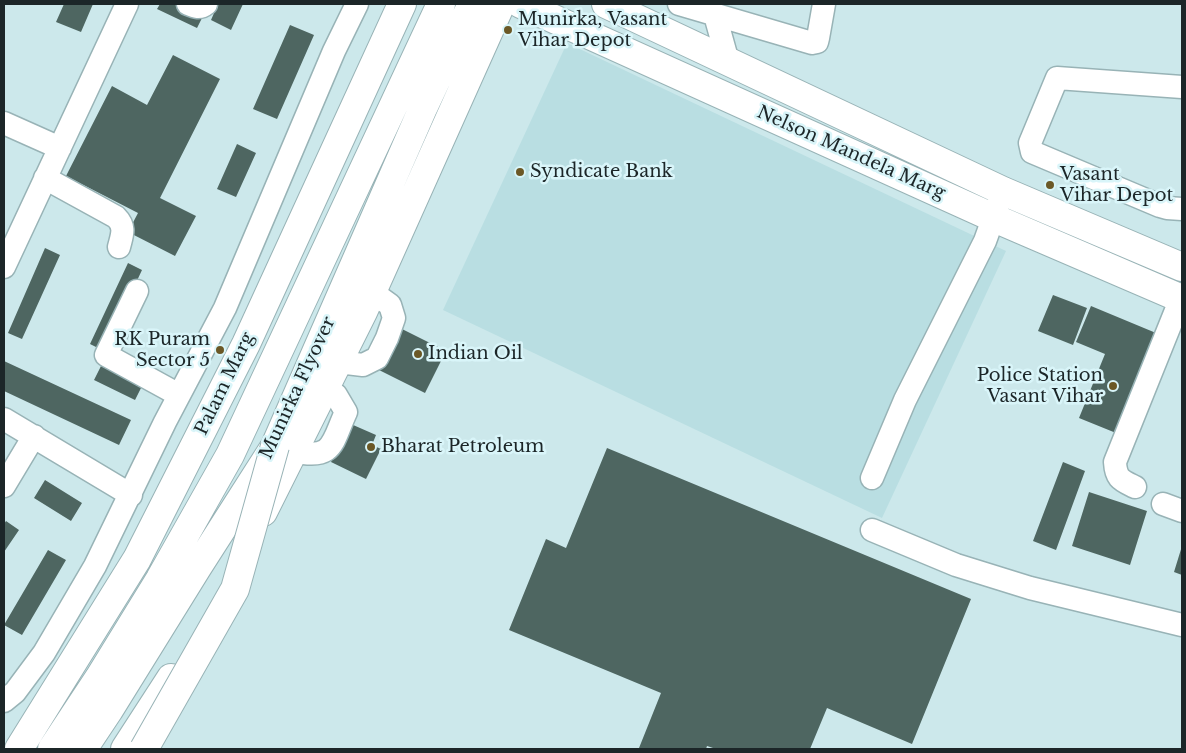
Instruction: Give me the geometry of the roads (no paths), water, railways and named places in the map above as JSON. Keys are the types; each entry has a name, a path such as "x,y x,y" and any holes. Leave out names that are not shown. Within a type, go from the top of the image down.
{"main road":[{"name":"Palam Marg","path":"25,738 137,559 246,344 402,4"},
{"name":"Munirka Flyover","path":"52,749 99,678 160,579 230,455 441,4"},
{"name":"Munirka Flyover","path":"83,749 197,568 284,448 422,108 472,4"},
{"path":"125,749 215,608 284,448 326,388 372,292 501,4"},
{"name":"Nelson Mandela Marg","path":"521,4 994,218 1182,298"},
{"name":"Nelson Mandela Marg","path":"606,4 1003,191 1182,267"},
{"path":"144,749 236,589 284,448"},
{"path":"4,739 19,734 25,738"}],"street":[{"path":"6,254 60,148 127,4"},
{"path":"188,4 197,8 206,4"},
{"path":"4,701 15,692 44,653 95,566 179,395 225,308 334,51 357,4"},
{"path":"679,4 814,43 818,38 824,4"},
{"path":"715,15 728,62"},
{"path":"1182,87 1057,78 1030,147 1032,152 1160,206 1182,209"},
{"path":"4,123 60,148"},
{"path":"45,178 122,222 123,228 119,247"},
{"path":"872,478 905,400 985,241 1003,191"},
{"path":"137,291 106,355 179,395"},
{"path":"1135,488 1120,480 1116,472 1115,462 1182,298"},
{"path":"4,419 130,495"},
{"path":"4,486 34,436"},
{"path":"872,530 956,565 1030,588 1182,625"}],"place":[{"name":"Munirka, Vasant Vihar Depot","path":"508,30"},
{"name":"Syndicate Bank","path":"520,172"},
{"name":"Vasant Vihar Depot","path":"1050,185"},
{"name":"RK Puram Sector 5","path":"220,350"},
{"name":"Indian Oil","path":"418,354"},
{"name":"Police Station Vasant Vihar","path":"1113,386"},
{"name":"Bharat Petroleum","path":"371,447"}]}
